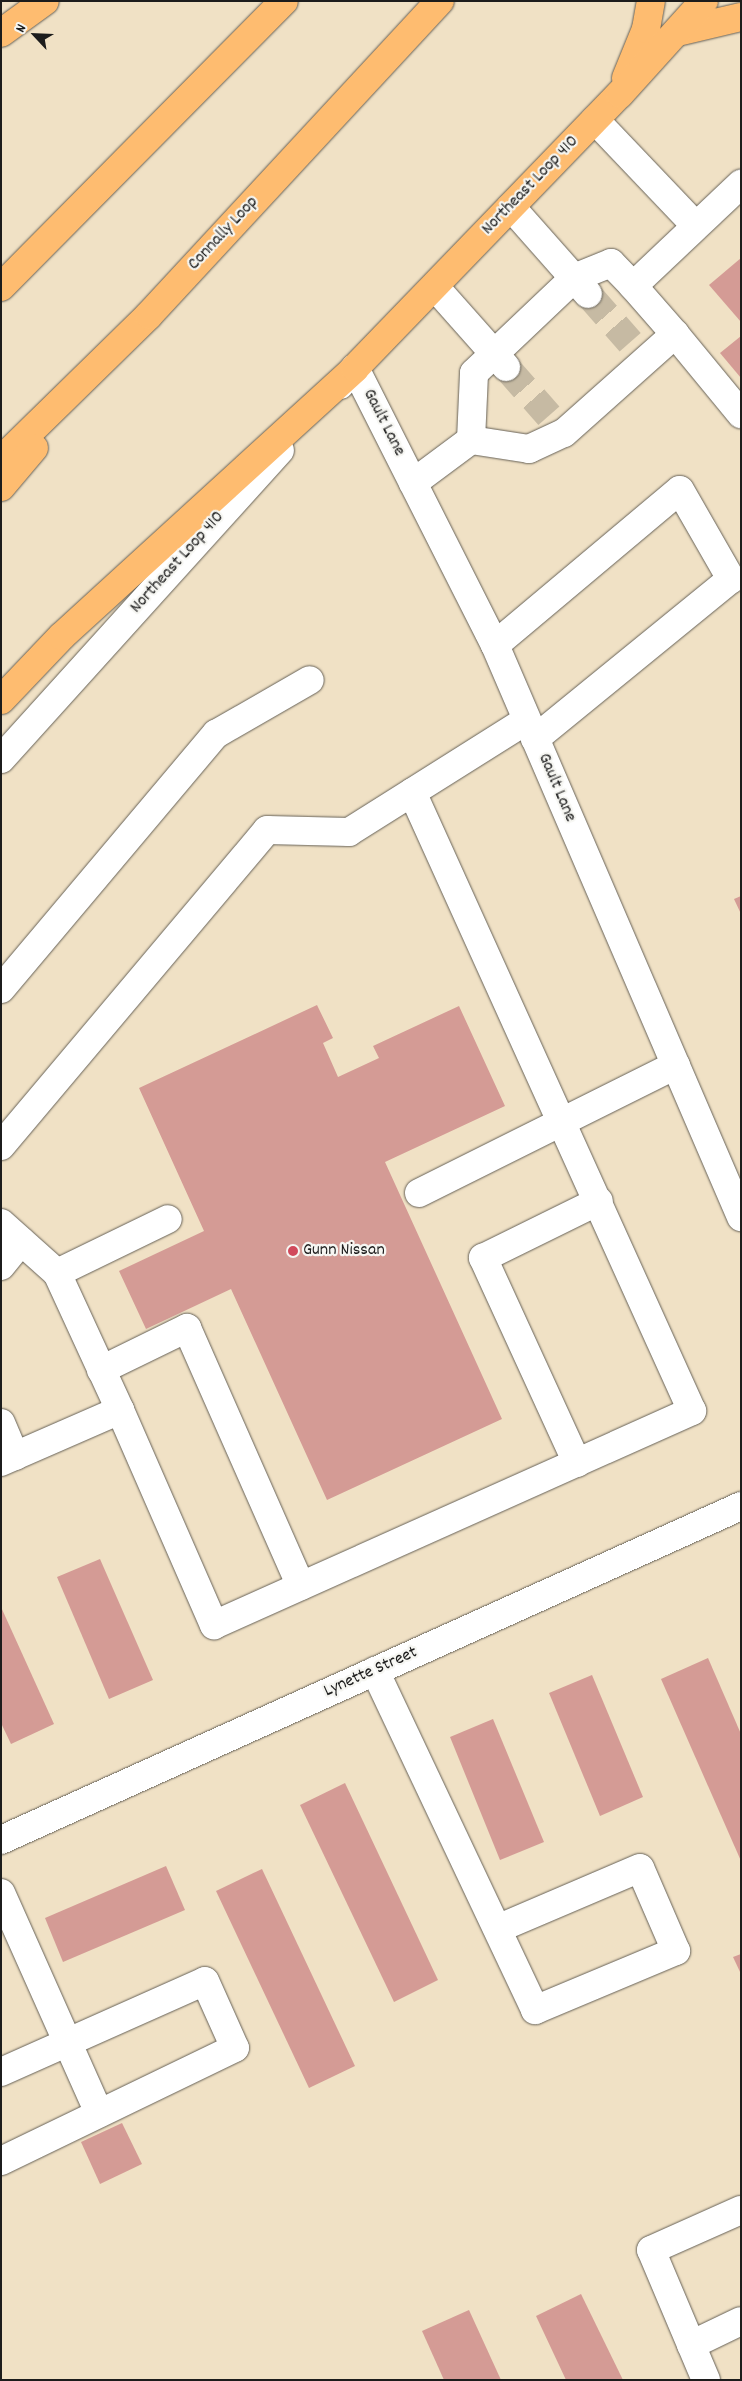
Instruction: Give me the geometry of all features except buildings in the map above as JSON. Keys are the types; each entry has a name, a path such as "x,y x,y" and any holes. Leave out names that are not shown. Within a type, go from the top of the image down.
{"main road":[{"path":"1,32 29,1"},
{"path":"1,32 45,1"},
{"path":"1,287 284,1"},
{"name":"Connally Loop","path":"1,460 149,315 440,1"},
{"path":"620,94 646,29 652,1"},
{"name":"Northeast Loop 410","path":"1,700 62,636 355,368 620,94 704,1"},
{"path":"677,32 741,18"},
{"path":"1,487 149,315"}],"street":[{"path":"595,120 695,225"},
{"path":"633,286 695,225 741,184"},
{"path":"511,207 581,286"},
{"path":"471,440 474,373 500,360 581,286 611,262 741,414"},
{"path":"435,286 500,360"},
{"path":"413,483 471,440 529,448 638,351 674,334"},
{"name":"Gault Lane","path":"355,368 495,645 741,1216"},
{"name":"Northeast Loop 410","path":"1,758 355,368"},
{"path":"1,1146 267,830 349,832 412,792 531,730 731,578 680,490 495,645"},
{"path":"1,989 216,734 310,680"},
{"path":"1,1266 11,1232 57,1273 120,1410 214,1625 692,1411 564,1123 412,792"},
{"path":"419,1194 564,1123 676,1065"},
{"path":"577,1463 483,1258 599,1201"},
{"path":"57,1273 168,1219"},
{"path":"101,1370 187,1328 301,1586"},
{"path":"1,1422 8,1459 120,1410"},
{"name":"Lynette Street","path":"1,1840 741,1506"},
{"path":"375,1671 535,2010 676,1951 640,1868 497,1929"},
{"path":"1,1893 99,2113"},
{"path":"1,2072 205,1981 235,2048 1,2161"},
{"path":"706,2380 651,2250 741,2210"},
{"path":"691,2345 741,2321"}],"tunnel":[{"path":"588,294 630,342"},
{"path":"506,367 549,416"}],"place":[{"name":"Gunn Nissan","path":"293,1251"}]}
